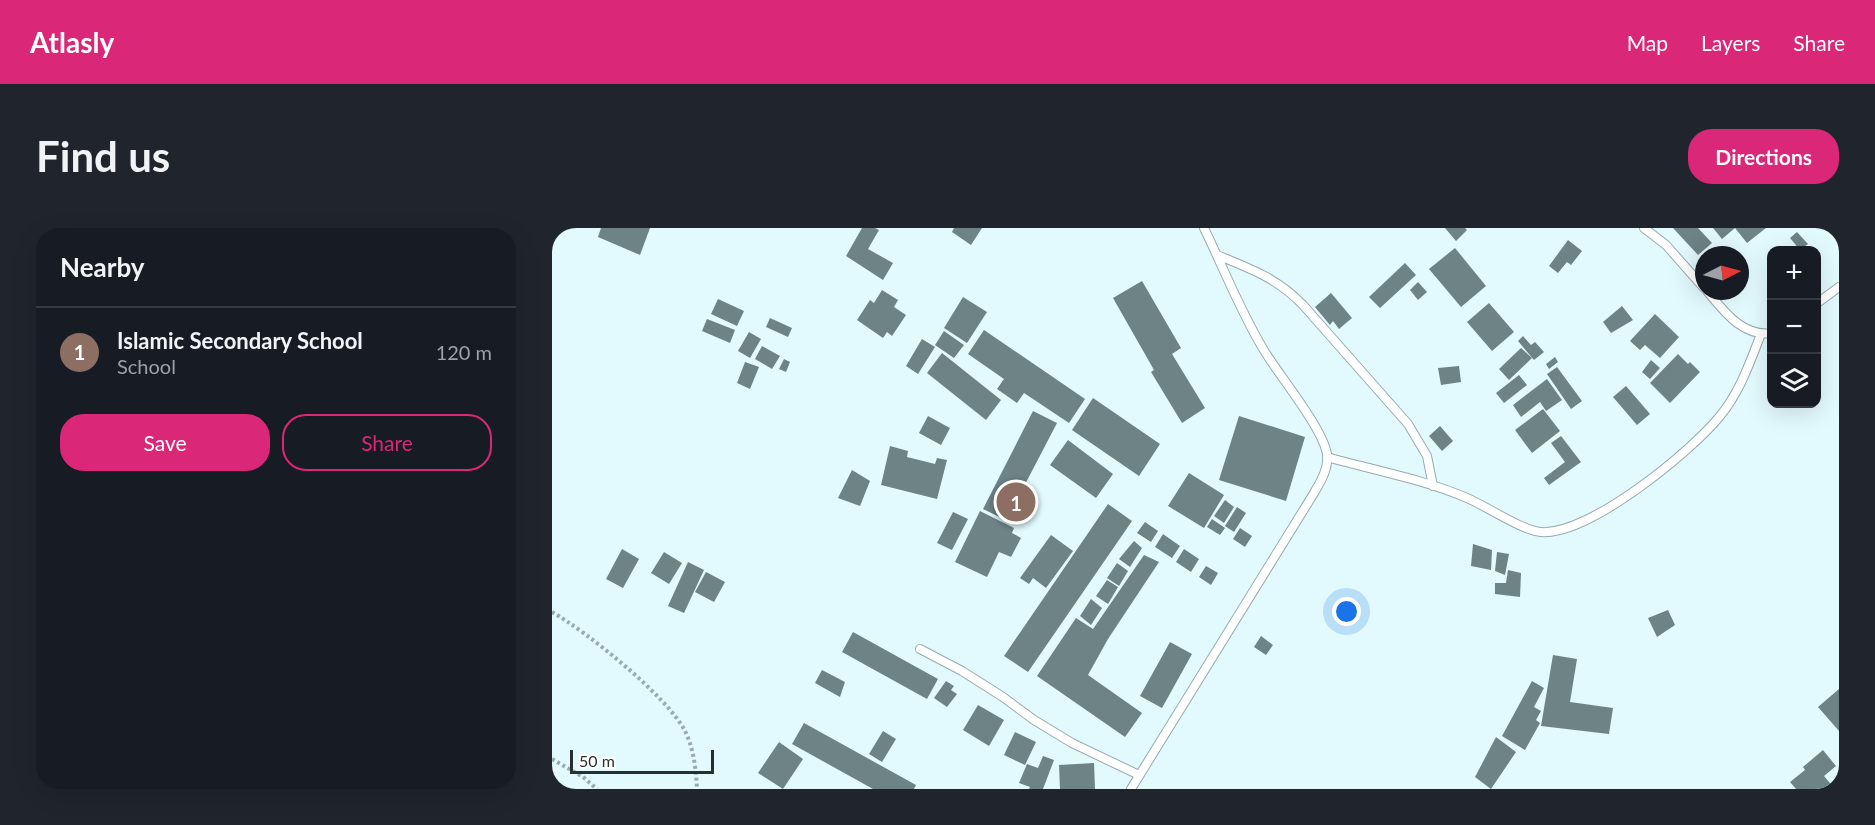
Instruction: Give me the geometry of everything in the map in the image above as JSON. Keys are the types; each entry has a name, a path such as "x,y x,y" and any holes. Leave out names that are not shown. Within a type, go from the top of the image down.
{"lane":[{"path":"1131,789 1314,493 1324,476 1327,456 1322,438 1260,343 1240,306 1204,228"},
{"path":"1644,228 1666,245 1695,278"},
{"path":"1217,255 1275,281 1303,305 1408,424 1427,456 1433,486"},
{"path":"1821,300 1839,287"},
{"path":"1715,300 1729,317 1745,328 1761,334 1767,333"},
{"path":"1327,456 1465,497 1540,532 1561,530 1613,507 1694,444 1721,414 1744,377 1761,334"},
{"path":"920,649 1003,697 1034,720 1072,743 1139,775"}],"path":[{"path":"552,612 599,645 659,697 685,730 695,762 697,789"},
{"path":"552,759 583,777 597,789"}],"building":[{"path":"601,228 650,228 640,255 598,237"},
{"path":"862,228 879,230 868,249 893,263 883,280 846,256"},
{"path":"954,228 982,228 971,245 952,232"},
{"path":"1445,228 1465,228 1467,230 1456,241"},
{"path":"1673,228 1698,228 1712,243 1708,246 1695,246 1695,252"},
{"path":"1713,228 1735,228 1722,239"},
{"path":"1735,228 1766,228 1747,243"},
{"path":"1797,232 1808,244 1797,246 1790,238"},
{"path":"1568,240 1582,251 1571,265 1567,262 1558,273 1549,266"},
{"path":"1455,248 1486,286 1461,307 1429,269"},
{"path":"1405,263 1416,275 1380,308 1369,297"},
{"path":"1142,281 1181,348 1172,354 1205,408 1182,423 1151,372 1154,370 1113,298"},
{"path":"1418,282 1427,292 1418,300 1410,290"},
{"path":"882,290 898,300 894,307 906,315 892,336 887,332 883,338 857,320 870,300 874,303"},
{"path":"1331,293 1352,318 1339,329 1333,321 1330,325 1315,307"},
{"path":"963,297 987,312 967,343 944,328"},
{"path":"718,299 744,311 737,326 711,314"},
{"path":"1489,303 1514,332 1492,351 1467,322"},
{"path":"1622,306 1633,320 1611,333 1603,322"},
{"path":"1655,314 1679,337 1660,358 1645,345 1640,350 1630,341"},
{"path":"770,318 792,328 788,337 766,327"},
{"path":"707,319 735,330 730,343 702,331"},
{"path":"984,330 1085,399 1069,423 1024,393 1017,403 997,389 1004,379 968,354"},
{"path":"944,331 964,345 954,358 935,345"},
{"path":"749,332 761,339 750,358 738,351"},
{"path":"1523,336 1531,345 1535,342 1544,352 1534,360 1518,341"},
{"path":"922,339 935,347 918,374 906,366"},
{"path":"762,346 780,356 772,369 755,359"},
{"path":"1521,348 1532,358 1509,380 1499,369"},
{"path":"942,353 1001,400 986,420 927,373"},
{"path":"1678,354 1700,372 1670,403 1650,383"},
{"path":"1555,357 1558,362 1549,369 1546,364"},
{"path":"784,359 790,362 786,372 779,369"},
{"path":"1651,360 1660,368 1650,379 1642,372"},
{"path":"745,362 759,367 750,389 737,383"},
{"path":"1459,366 1461,382 1441,385 1438,368"},
{"path":"1557,367 1582,401 1571,409 1547,374"},
{"path":"1519,375 1527,385 1504,403 1496,393"},
{"path":"1547,379 1562,400 1546,411 1540,402 1521,417 1513,405"},
{"path":"1626,386 1650,414 1637,425 1613,397"},
{"path":"1093,398 1160,444 1139,476 1072,430"},
{"path":"1543,409 1560,431 1532,453 1515,430"},
{"path":"1033,411 1057,423 1020,494 1025,497 1012,523 983,509"},
{"path":"928,416 950,428 941,445 919,433"},
{"path":"1239,416 1305,437 1286,501 1219,480"},
{"path":"1440,426 1453,441 1442,451 1429,436"},
{"path":"1561,436 1581,462 1549,485 1544,478 1565,462 1551,443"},
{"path":"1068,440 1113,474 1096,498 1050,465"},
{"path":"890,446 908,451 907,457 935,464 937,458 947,460 937,499 881,485"},
{"path":"852,470 870,481 860,506 838,498"},
{"path":"1189,473 1224,495 1204,528 1168,506"},
{"path":"1225,500 1234,507 1224,523 1214,516"},
{"path":"1108,504 1132,521 1028,672 1004,656"},
{"path":"1237,507 1246,513 1234,532 1225,526"},
{"path":"980,511 1014,528 1012,533 1021,538 1011,557 999,552 987,577 955,562"},
{"path":"953,512 968,519 952,550 937,543"},
{"path":"1212,519 1225,528 1220,535 1207,527"},
{"path":"1145,522 1158,531 1151,542 1137,533"},
{"path":"1240,528 1252,536 1245,547 1233,539"},
{"path":"1163,534 1180,546 1172,558 1155,547"},
{"path":"1051,535 1073,551 1046,588 1033,578 1029,584 1020,578"},
{"path":"1134,541 1142,548 1130,567 1119,559"},
{"path":"1473,544 1492,550 1491,570 1471,566"},
{"path":"622,549 639,559 623,588 606,579"},
{"path":"1184,549 1199,559 1191,572 1176,562"},
{"path":"664,552 682,563 669,584 651,573"},
{"path":"1497,552 1509,554 1505,575 1495,571"},
{"path":"1144,555 1159,562 1108,639 1088,675 1142,713 1125,737 1037,676 1076,618 1093,629"},
{"path":"688,562 704,570 684,613 668,606"},
{"path":"1117,563 1128,571 1119,586 1107,578"},
{"path":"1206,566 1218,573 1211,585 1199,577"},
{"path":"1508,570 1521,573 1520,597 1495,594 1495,583 1506,583"},
{"path":"706,572 725,582 714,602 695,592"},
{"path":"1107,580 1118,587 1108,604 1096,596"},
{"path":"1091,599 1102,608 1091,625 1080,616"},
{"path":"1668,610 1675,625 1657,637 1648,618"},
{"path":"853,632 938,679 927,699 842,652"},
{"path":"1261,636 1273,645 1266,655 1254,647"},
{"path":"1170,642 1192,654 1162,708 1140,696"},
{"path":"1553,655 1577,659 1570,702 1613,708 1609,734 1541,726"},
{"path":"822,670 845,682 840,697 815,683"},
{"path":"946,681 954,686 951,690 957,694 947,707 934,698"},
{"path":"1532,681 1544,688 1534,707 1541,711 1536,720 1540,723 1525,750 1502,736"},
{"path":"1839,689 1839,731 1818,707"},
{"path":"978,705 1004,720 989,746 963,730"},
{"path":"804,723 916,785 914,789 873,789 792,744"},
{"path":"883,731 896,739 882,762 869,754"},
{"path":"1015,732 1036,742 1025,765 1004,755"},
{"path":"1496,737 1516,752 1491,789 1475,777"},
{"path":"779,742 803,759 783,789 758,773"},
{"path":"1823,750 1836,766 1824,776 1834,788 1839,783 1839,789 1796,789 1790,782 1805,770 1803,767"},
{"path":"1043,756 1054,760 1043,789 1029,789 1030,787 1019,783 1027,764 1038,768"},
{"path":"1094,763 1095,789 1060,789 1059,765"}],"place":[{"name":"Islamic Secondary School","path":"1016,502"}]}
